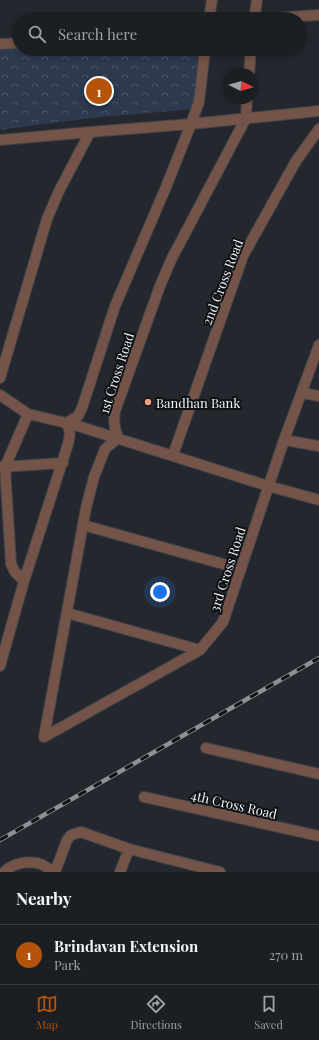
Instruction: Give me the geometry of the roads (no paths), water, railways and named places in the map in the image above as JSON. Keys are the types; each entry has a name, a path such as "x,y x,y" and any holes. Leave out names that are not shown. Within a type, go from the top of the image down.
{"street":[{"path":"210,12 212,0"},
{"path":"255,12 257,0"},
{"path":"307,16 319,15"},
{"path":"0,44 12,43"},
{"path":"0,666 24,581 63,463 70,436 69,428 82,408 115,306 194,124 199,102 204,56"},
{"path":"249,68 250,56"},
{"name":"1st Cross Road","path":"115,436 113,422 115,411 160,286 241,119 245,104"},
{"path":"0,140 194,124 319,111"},
{"name":"2nd Cross Road","path":"173,455 243,256 296,161 319,129"},
{"path":"0,378 47,219 59,191 90,132"},
{"name":"3rd Cross Road","path":"67,613 44,737 200,650 223,622 268,486 319,345"},
{"path":"302,393 319,396"},
{"path":"0,395 28,414 115,436 268,486 319,500"},
{"path":"24,581 15,572 11,564 2,467 28,414"},
{"path":"115,436 105,448 94,476 83,525 67,613 200,650"},
{"path":"284,440 319,446"},
{"path":"2,467 63,463"},
{"path":"83,525 241,569"},
{"path":"206,748 319,774"},
{"name":"4th Cross Road","path":"144,797 319,836"},
{"path":"55,872 67,840 71,835 81,832 129,849 220,872"},
{"path":"120,872 129,849"},
{"path":"4,872 8,868 18,864 29,862 41,864 52,872"}],"railway":[{"path":"0,840 319,658"}],"place":[{"name":"Brindavan Extension","path":"99,91"},
{"name":"Bandhan Bank","path":"148,402"}]}
